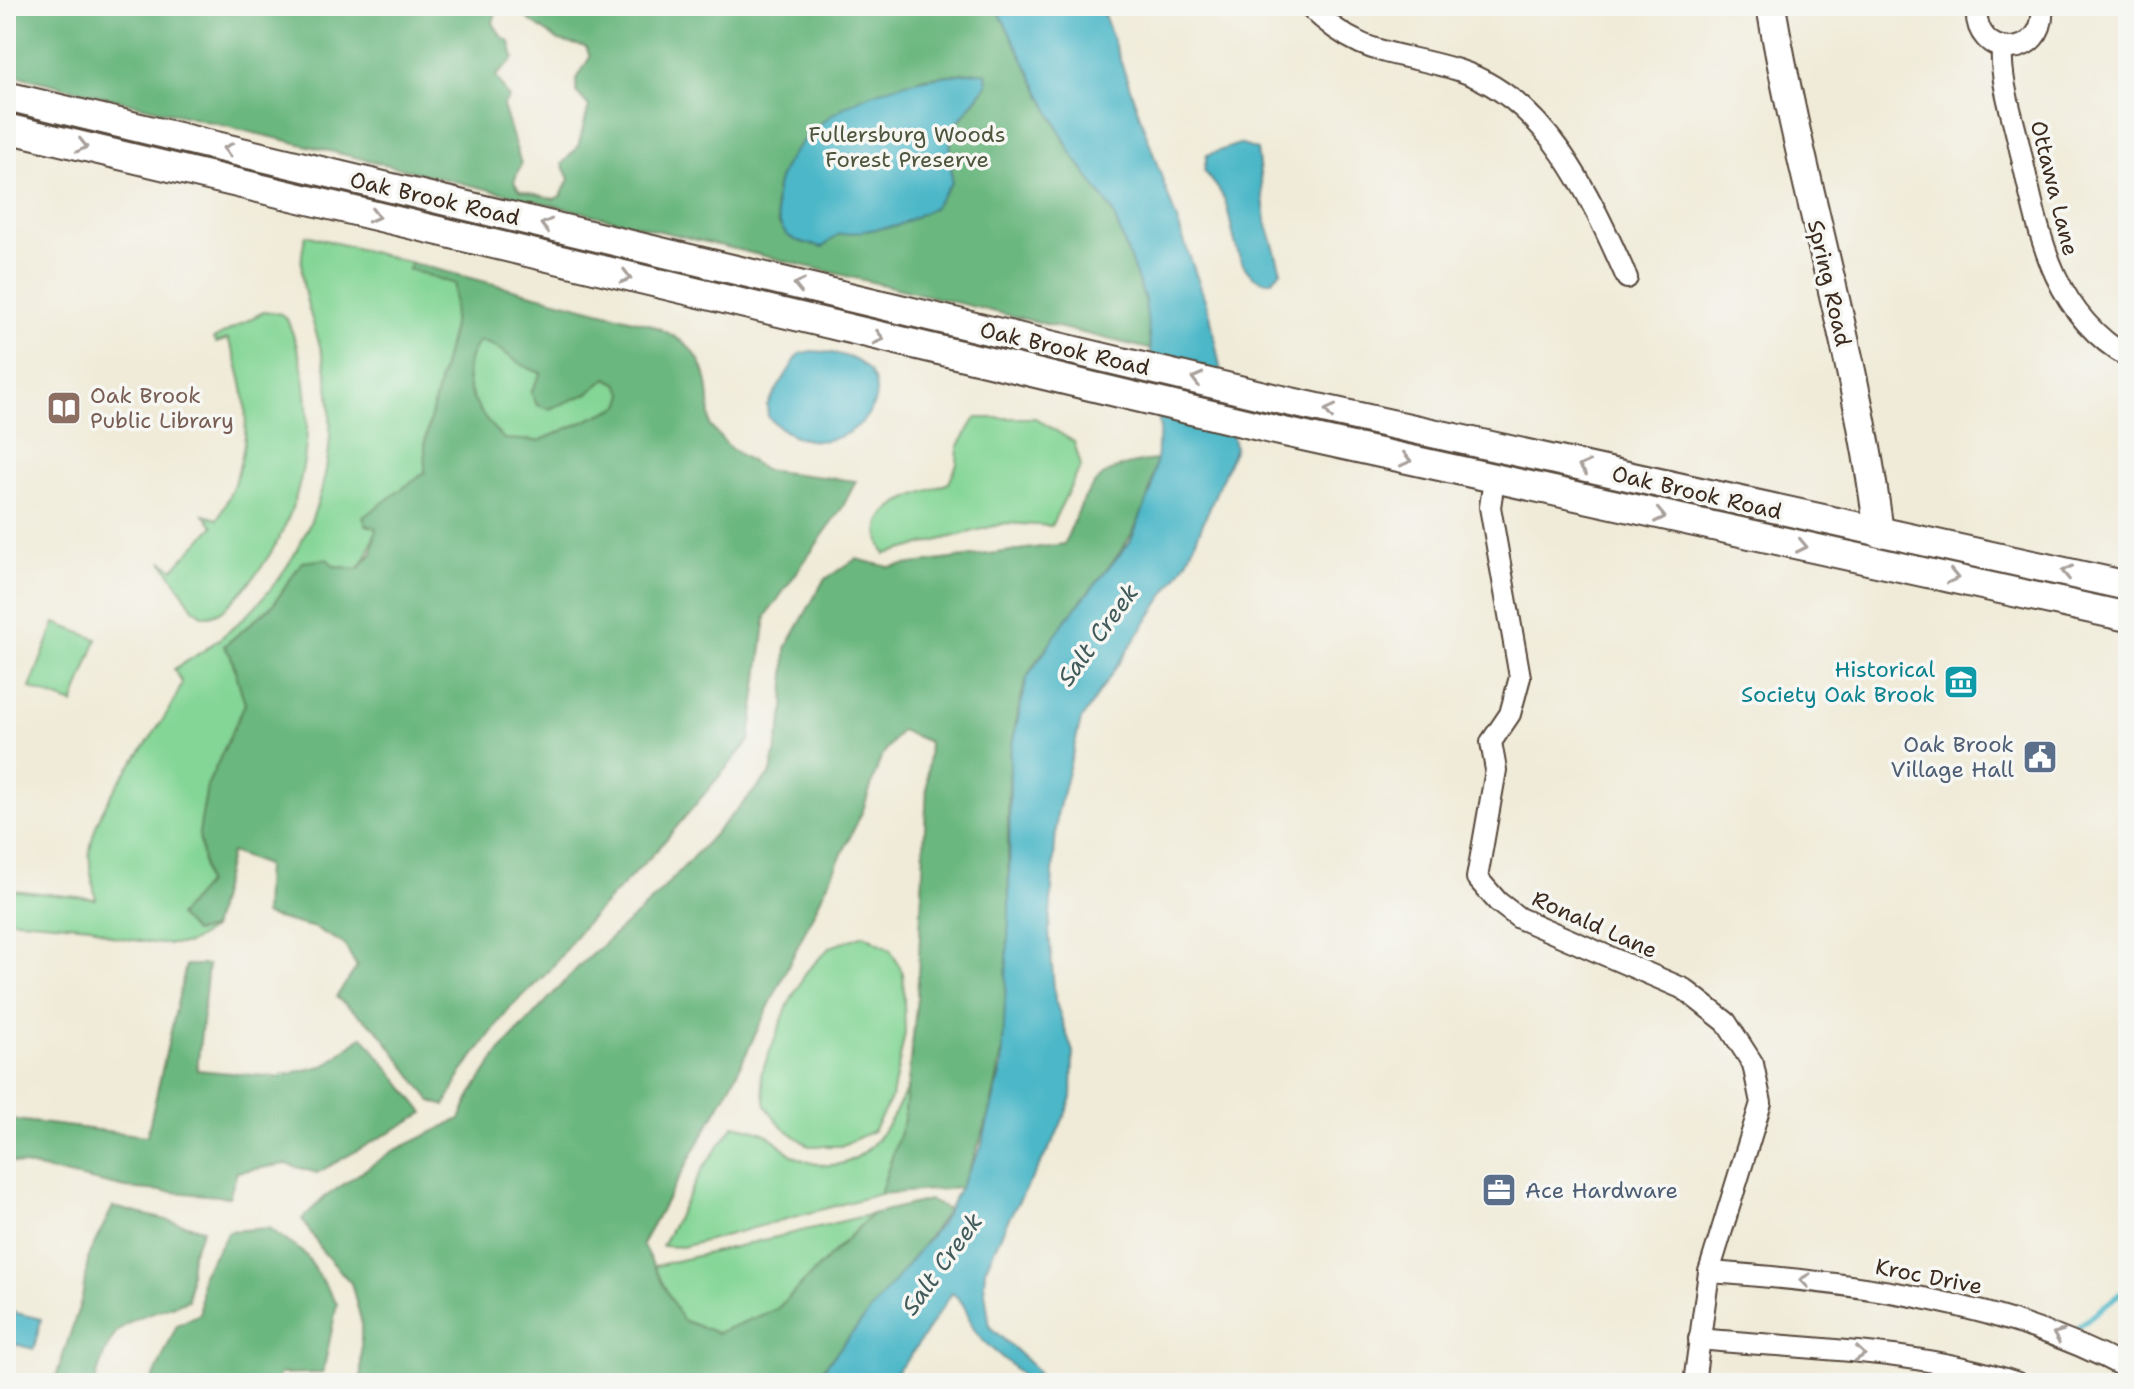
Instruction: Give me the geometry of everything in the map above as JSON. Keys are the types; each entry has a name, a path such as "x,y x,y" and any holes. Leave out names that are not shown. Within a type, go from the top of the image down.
{"main road":[{"name":"Spring Road","path":"1771,6 1785,86 1850,366 1879,533"},
{"name":"Oak Brook Road","path":"6,96 1273,398 2128,586"},
{"name":"Oak Brook Road","path":"6,128 1275,430 2128,617"}],"street":[{"path":"1309,6 1334,28 1365,46 1399,58 1462,71 1487,82 1522,106 1543,128 1571,169 1627,278"},
{"path":"1977,6 1978,28 1984,37 2002,48 2025,45 2034,38 2041,28 2042,6"},
{"name":"Ottawa Lane","path":"2002,48 2004,82 2049,268 2089,328 2128,357"},
{"name":"Ronald Lane","path":"1494,480 1490,507 1520,677 1510,714 1491,742 1496,770 1477,878 1498,902 1519,918 1684,989 1726,1022 1753,1064 1761,1103 1709,1272 1694,1383"},
{"name":"Spring Road","path":"1876,561 1879,533"},
{"name":"Kroc Drive","path":"1709,1272 1892,1292 1988,1312 2048,1331 2128,1369"},
{"path":"1699,1339 1910,1359 1986,1372 2018,1383"}],"green space":[{"name":"Fullersburg Woods Forest Preserve","path":"6,6 996,6 1070,151 1112,210 1145,300 1153,350 6,73","holes":["503,9 514,9 559,41 586,47 590,57 577,79 576,92 589,106 578,147 562,164 569,179 561,196 554,199 520,190 514,182 521,164 503,106 509,98 496,76 514,59 510,42 502,37 493,23 495,15","964,73 987,85 950,133 952,182 897,226 791,238 779,224 775,204 918,79"]},
{"path":"306,235 412,263 408,269 455,284 453,326 425,441 425,473 384,514 358,569 302,562 273,605 224,646 231,656 245,704 207,786 199,834 206,884 194,932 212,929 188,944 160,944 114,937 91,926 6,919 6,881 10,881 11,890 96,899 90,850 96,827 117,785 172,704 182,683 174,669 213,644 247,614 276,581 300,545 317,506 327,463 330,418 326,371 304,287 302,253"},
{"path":"412,263 649,324 693,351 705,375 710,426 730,448 764,470 856,481 842,508 766,616 750,740 657,850 585,924 549,971 508,1010 461,1074 445,1106 431,1101 378,1030 336,997 357,967 344,944 315,928 264,915 266,865 231,852 212,929 194,932 178,916 206,884 199,834 207,786 245,704 231,656 224,646 273,605 302,562 327,559 334,566 358,569 372,553 376,528 366,525 363,517 425,472 425,441 453,326 455,284 408,269","holes":["479,341 541,373 531,392 537,405 549,409 587,394 607,378 618,384 624,394 620,406 539,441 504,439 477,406 467,381 471,354"]},
{"path":"265,311 281,314 287,319 299,353 307,425 304,461 296,496 283,530 265,561 226,608 204,616 193,608 162,561 173,569 214,526 204,515 218,519 243,452 245,408 237,362 228,339 216,343 213,339"},
{"path":"479,341 542,373 531,391 549,409 587,394 607,378 618,384 625,394 620,406 539,441 504,440 485,418 471,394 468,368 471,354"},
{"path":"976,418 1035,418 1074,442 1081,466 1051,526 1006,523 885,554 879,538 879,524 885,514 907,499 949,483 957,464 958,447"},
{"path":"1156,460 1150,490 1129,538 1034,665 1026,681 1010,764 1009,977 1002,1050 987,1120 960,1188 880,1194 904,1120 917,998 929,742 901,730 881,757 863,810 732,1083 642,1244 682,1320 717,1333 777,1309 872,1214 929,1200 948,1210 896,1282 811,1383 414,1383 361,1379 361,1320 351,1283 323,1252 302,1219 325,1197 391,1152 460,1119 473,1091 501,1050 581,964 652,901 771,773 784,711 786,648 824,580 856,559 889,567 1064,544 1079,509 1095,484 1118,468"},
{"path":"55,623 97,639 73,704 30,688"},
{"path":"864,935 890,949 903,973 905,1033 892,1097 873,1131 841,1146 809,1146 781,1126 766,1106 761,1074 788,1005 807,971 830,947"},
{"path":"186,965 208,965 197,1070 276,1077 326,1065 363,1036 424,1113 317,1173 286,1164 237,1172 229,1197 126,1188 6,1161 6,1119 147,1136"},
{"path":"908,1086 904,1120 880,1194 682,1247 662,1246 703,1168 734,1125 764,1133 794,1156 816,1164 835,1165 866,1151 879,1137"},
{"path":"113,1207 203,1229 192,1253 188,1300 137,1318 116,1333 101,1361 95,1383 54,1383 82,1298 89,1254"},
{"path":"872,1214 777,1309 717,1333 682,1320 651,1267"},
{"path":"269,1228 306,1255 337,1304 323,1373 280,1374 274,1383 151,1383 177,1325 200,1314 202,1274 229,1231"}],"water":[{"name":"Salt Creek","path":"996,6 1101,6 1210,314 1235,448 1187,561 1081,720 1057,815 1049,931 1055,1000 1073,1052 1072,1098 1055,1138 1008,1220 985,1269 984,1284 990,1327 1034,1367 1044,1383 1026,1383 987,1345 972,1326 964,1306 952,1293 909,1358 886,1383 812,1383 941,1223 981,1148 1002,1067 1009,915 1010,754 1027,678 1064,622 1130,542 1152,489 1160,430 1145,300 1112,210 1070,151"},
{"path":"986,73 987,85 950,132 952,182 933,208 897,226 838,235 823,247 800,242 787,235 777,214 779,181 795,151 819,125 846,106 894,86 927,78"},
{"path":"1239,144 1257,150 1266,221 1281,271 1271,281 1249,273 1238,251 1225,201 1204,170 1207,155"},
{"path":"811,351 850,358 871,374 876,394 868,415 850,431 825,440 797,437 768,417 767,405 799,354"},
{"path":"12,1312 41,1319 34,1349 6,1342"}],"waterway":[{"path":"2079,1326 2128,1287"}],"place":[{"name":"Oak Brook Public Library","path":"64,408"},
{"name":"Historical Society Oak Brook","path":"1961,682"},
{"name":"Oak Brook Village Hall","path":"2040,757"},
{"name":"Ace Hardware","path":"1499,1190"}]}
